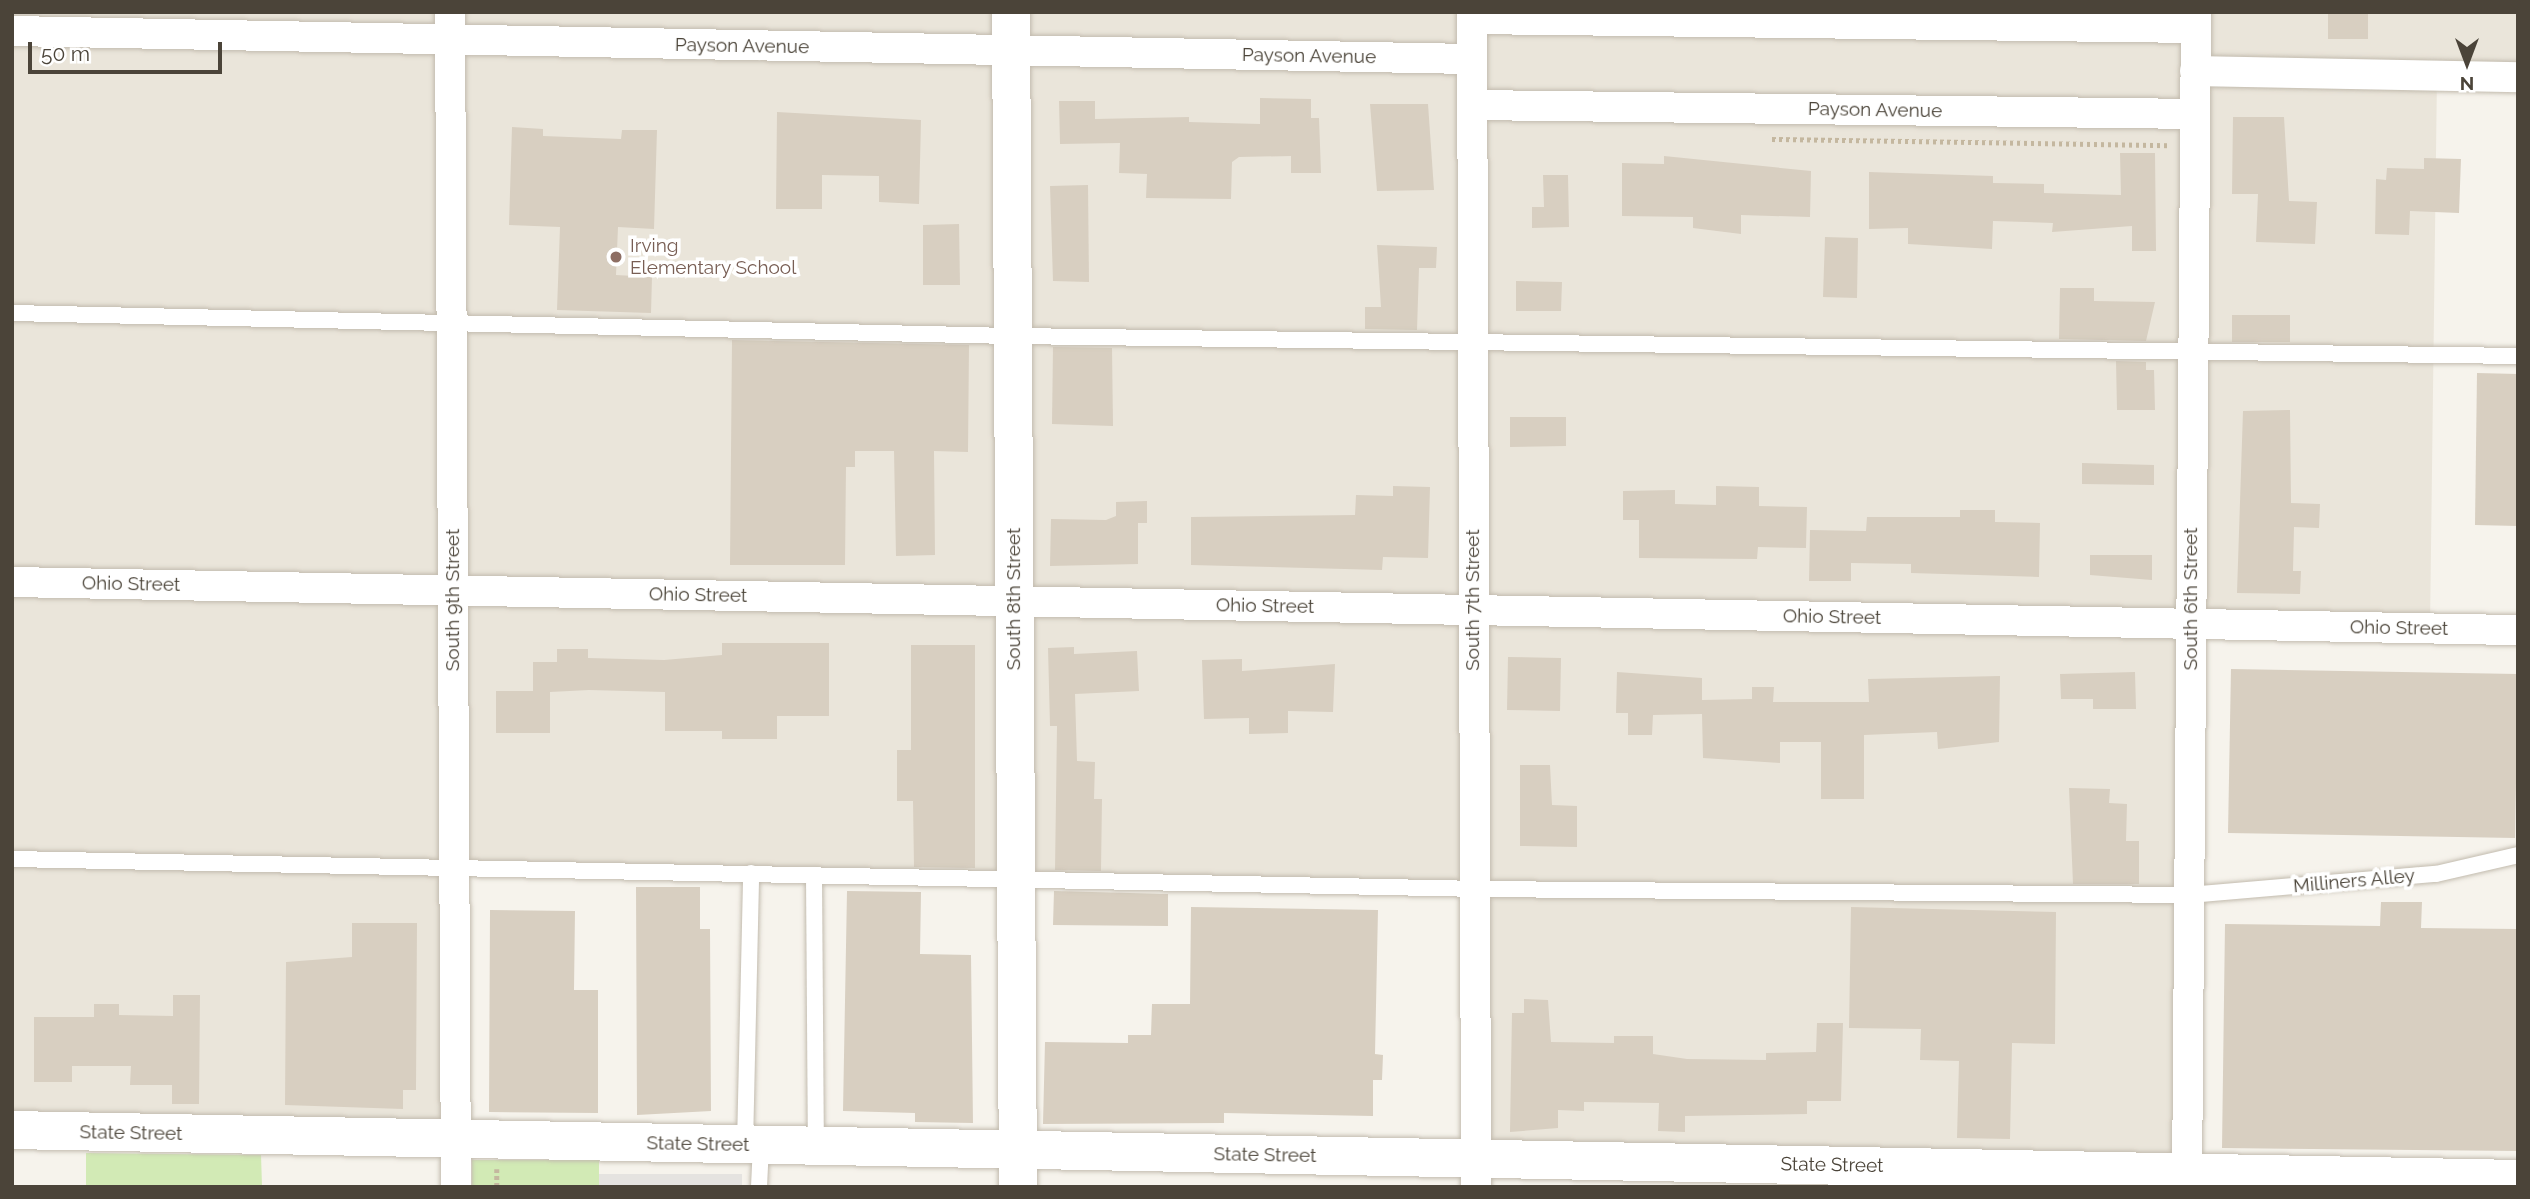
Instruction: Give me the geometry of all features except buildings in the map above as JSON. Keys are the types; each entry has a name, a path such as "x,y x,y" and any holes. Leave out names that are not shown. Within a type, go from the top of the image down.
{"street":[{"name":"South 8th Street","path":"1011,12 1018,1168"},
{"path":"1472,16 2195,20"},
{"name":"South 7th Street","path":"1472,16 1476,1173"},
{"name":"South 6th Street","path":"2187,1180 2195,20"},
{"name":"Payson Avenue","path":"12,32 450,26 1011,51 1472,59"},
{"name":"South 9th Street","path":"450,26 456,1187"},
{"path":"2195,71 2518,77"},
{"name":"Payson Avenue","path":"1472,105 2195,114"},
{"name":"Ohio Street","path":"12,582 2518,630"},
{"name":"State Street","path":"12,1130 816,1146 1018,1168 2187,1180 2518,1179"}],"lane":[{"path":"12,313 1013,336 2193,354 2518,356"},
{"name":"Milliners Alley","path":"12,859 455,864 1016,881 1475,889 2189,895 2436,874 2518,855"},
{"path":"751,873 753,1145 759,1187"},
{"path":"814,875 816,1146"}],"path":[{"path":"1764,139 2194,146"}],"shaded area":[{"path":"12,12 2518,12 2518,77 2437,76 2430,628 2191,623 2187,1172 1476,1158 1475,889 455,865 456,1139 12,1130"},
{"path":"599,1174 742,1174 742,1187 599,1187"}],"green space":[{"path":"86,1153 261,1155 262,1187 86,1187"},
{"path":"472,1160 599,1160 599,1187 472,1187"}],"place":[{"name":"Irving Elementary School","path":"616,257"}]}
